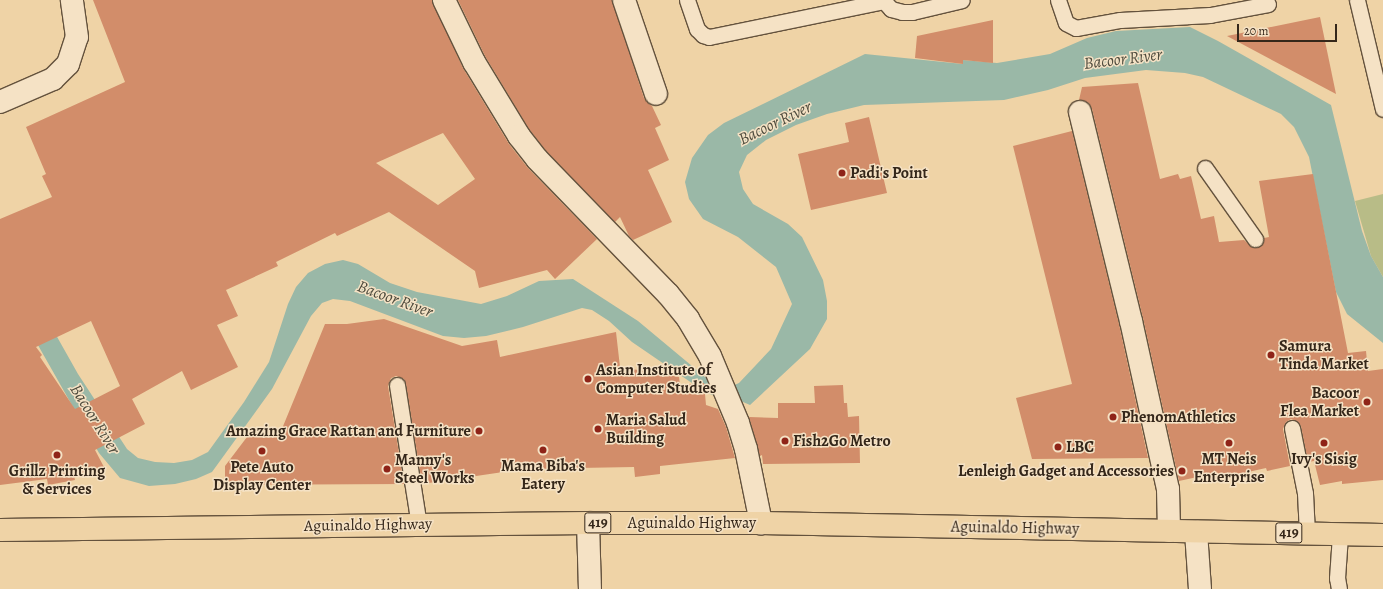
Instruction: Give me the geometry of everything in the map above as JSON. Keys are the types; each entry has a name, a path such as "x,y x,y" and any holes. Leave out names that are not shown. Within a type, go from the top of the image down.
{"highway":[{"name":"Aguinaldo Highway","path":"0,530 761,522 1383,535"}],"street":[{"path":"0,102 52,79 68,64 77,37 72,0"},
{"path":"444,0 474,62 524,142 537,159 668,294 688,319 710,356 732,404 746,449 761,522"},
{"path":"624,0 656,94"},
{"path":"1080,112 1131,321 1168,489 1169,531"},
{"path":"588,523 590,589"},
{"path":"1196,532 1200,589"}],"lane":[{"path":"688,0 697,29 702,35 709,37 883,1 891,9 902,12 912,12 962,0"},
{"path":"1058,0 1066,23 1076,28 1120,20 1210,16 1268,4"},
{"path":"1358,0 1383,109"},
{"path":"1205,168 1255,239"},
{"path":"397,385 419,525"},
{"path":"1292,428 1305,493 1306,534"},
{"path":"1339,589 1337,578 1340,535"}],"green space":[{"path":"1383,194 1383,277 1371,256 1355,201"}],"water":[{"name":"Bacoor River","path":"1190,27 1218,41 1331,105 1362,231 1371,256 1383,277 1383,343 1347,314 1336,292 1309,157 1294,127 1281,114 1203,77 1185,73 1146,70 1085,78 1048,90 1004,100 864,105 827,114 796,125 766,140 747,155 739,172 743,189 753,204 788,224 802,237 823,280 827,301 827,319 810,349 750,405 736,399 722,399 705,392 632,342 609,321 592,310 582,308 523,327 486,336 464,338 443,336 350,301 333,299 322,303 311,316 272,389 212,472 196,479 175,484 149,486 120,478 99,453 0,278 56,335 78,374 127,449 138,458 155,462 174,463 192,460 208,452 244,402 269,362 288,304 296,287 308,273 325,264 343,260 358,264 390,283 417,292 481,304 507,296 539,281 573,279 638,321 710,381 725,389 739,383 771,349 792,304 776,267 738,237 703,219 689,199 685,182 692,158 708,135 724,123 865,54 963,64 963,60 997,63 1050,54 1087,38 1116,31"}],"building":[{"path":"93,0 432,0 463,68 509,144 528,168 597,239 555,279 547,270 479,288 475,271 389,212 337,236 335,233 276,262 278,266 226,290 238,316 217,325 238,367 191,390 182,371 132,399 145,424 95,450 105,469 74,476 75,480 48,485 47,479 0,485 0,219 52,197 42,176 46,174 26,127 125,82","holes":["443,133 475,179 438,205 376,163","91,321 120,386 75,409 40,357 42,355 36,347"]},
{"path":"458,0 612,0 644,98 652,106 661,125 655,128 669,160 648,170 672,222 633,240 629,236 620,217 615,222 546,151 529,129 485,56"},
{"path":"1320,17 1336,94 1227,36"},
{"path":"993,20 993,63 963,60 963,64 915,58 917,36"},
{"path":"1138,83 1160,179 1178,174 1180,179 1191,176 1201,219 1214,216 1219,242 1244,240 1252,247 1260,246 1264,238 1269,237 1259,181 1313,174 1348,353 1366,351 1368,371 1383,369 1383,480 1342,484 1342,481 1320,485 1314,461 1308,462 1301,426 1298,422 1291,419 1286,422 1283,429 1290,466 1267,471 1266,468 1212,480 1211,474 1179,481 1143,318 1092,109 1089,103 1079,100 1082,87"},
{"name":"Padi's Point","path":"869,117 887,193 811,210 798,154 849,142 845,123"},
{"path":"1072,131 1119,324 1148,458 1032,459 1016,398 1072,384 1013,146"},
{"path":"384,319 462,346 497,340 500,357 616,332 620,367 679,377 680,385 704,383 706,405 718,409 726,427 735,458 660,466 660,474 635,477 634,467 517,470 422,484 406,384 404,379 396,376 391,378 388,386 404,484 225,485 225,466 247,437 279,436 325,324 347,324"},
{"path":"843,385 844,403 847,403 848,417 859,416 860,463 763,464 762,455 760,456 749,417 778,418 778,403 815,403 814,386"}],"place":[{"name":"Padi's Point","path":"842,173"},
{"name":"Samura Tinda Market","path":"1271,355"},
{"name":"Asian Institute of Computer Studies","path":"588,379"},
{"name":"Bacoor Flea Market","path":"1367,402"},
{"name":"PhenomAthletics","path":"1113,417"},
{"name":"Maria Salud Building","path":"598,429"},
{"name":"Amazing Grace Rattan and Furniture","path":"479,431"},
{"name":"Fish2Go Metro","path":"785,441"},
{"name":"MT Neis Enterprise","path":"1229,443"},
{"name":"Ivy's Sisig","path":"1324,443"},
{"name":"LBC","path":"1058,447"},
{"name":"Mama Biba's Eatery","path":"543,450"},
{"name":"Pete Auto Display Center","path":"262,451"},
{"name":"Grillz Printing & Services","path":"57,455"},
{"name":"Manny's Steel Works","path":"387,469"},
{"name":"Lenleigh Gadget and Accessories","path":"1182,471"}]}
